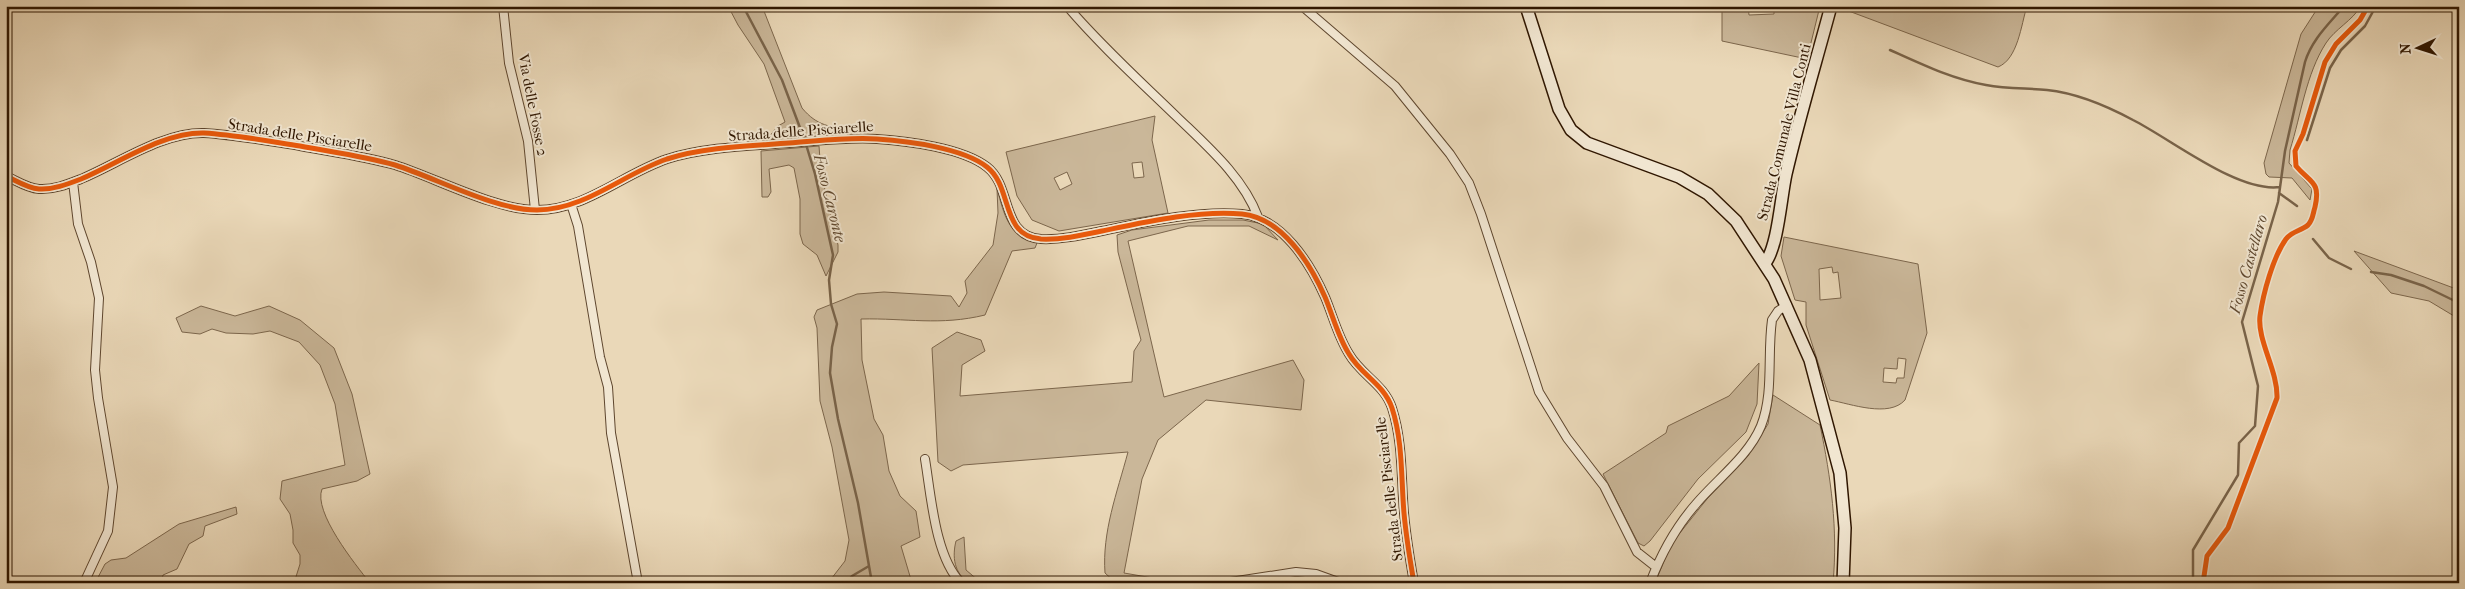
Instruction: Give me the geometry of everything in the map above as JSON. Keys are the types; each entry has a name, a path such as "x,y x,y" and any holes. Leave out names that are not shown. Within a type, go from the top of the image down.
{"main road":[{"path":"1526,6 1559,109 1571,130 1587,144 1679,177 1708,194 1736,220 1765,263 1810,360 1840,473 1845,528 1843,583"},
{"name":"Strada Comunale Villa Conti","path":"1765,263 1770,256 1787,170 1831,6"}],"street":[{"name":"Via delle Fosse 2","path":"503,6 510,63 528,141 536,210"},
{"path":"1067,6 1089,32 1219,158 1247,194 1258,217"},
{"path":"1302,6 1395,86 1450,154 1468,183 1481,214 1539,392 1567,438 1604,486 1634,546 1656,567"},
{"name":"Strada delle Pisciarelle","path":"6,176 26,186 43,189 73,182 162,141 198,133 230,135 372,159 398,166 502,204 536,210 555,209 571,204 670,158 709,151 777,144 876,139 954,152 978,161 998,178 1010,215 1018,229 1032,238 1063,238 1148,221 1208,214 1244,214 1258,217 1272,224 1287,237 1306,263 1322,290 1348,353 1355,363 1384,391 1392,406 1400,452 1404,516 1414,583"},
{"path":"73,182 78,224 91,262 99,298 95,370 113,487 108,531 84,583"},
{"path":"571,204 578,226 600,357 608,386 611,433 638,583"},
{"path":"1650,583 1671,537 1695,505 1749,447 1760,427 1766,411 1772,320 1778,310 1786,305"},
{"path":"926,459 939,534 950,568 961,583"},
{"path":"1224,583 1296,572 1316,574 1341,583"}],"shaded area":[{"path":"728,6 762,6 802,108 813,119 824,125 853,130 848,133 767,139 778,126 785,122 764,64 738,25"},
{"path":"1722,6 1748,6 1749,15 1774,14 1774,6 1820,6 1807,59 1722,41"},
{"path":"2027,6 2018,41 2010,57 1998,67 1838,7"},
{"path":"2319,6 2361,6 2334,33 2319,55 2309,81 2290,150 2289,163 2312,189 2310,200 2292,178 2269,177 2266,174 2264,163 2301,34"},
{"path":"1155,116 1152,140 1168,213 1059,231 1032,220 1017,196 1006,152","holes":["1142,162 1144,177 1134,178 1132,163","1067,172 1072,184 1060,190 1054,178"]},
{"path":"819,146 821,173 838,245 838,252 826,276 817,255 803,244 800,234 800,199 794,168 789,165 769,169 771,192 768,197 762,197 761,151"},
{"path":"997,189 1005,216 1013,229 1019,235 1037,243 1035,248 1012,251 985,315 938,321 861,319 862,360 874,419 883,435 889,471 900,496 916,511 920,537 901,546 912,583 828,583 845,561 849,540 832,447 820,401 817,328 814,317 817,310 857,294 884,292 951,296 959,307 967,293 965,281 993,245 998,213"},
{"path":"1209,220 1243,220 1263,224 1278,240 1249,226 1188,226 1128,241 1164,397 1293,360 1304,380 1301,410 1206,400 1158,440 1142,479 1124,573 1153,578 1207,579 1116,583 1105,573 1106,543 1111,512 1128,452 963,465 951,471 938,462 932,348 957,332 981,340 985,351 962,365 960,396 1132,382 1134,351 1141,340 1118,252 1117,235 1132,230"},
{"path":"1784,237 1918,264 1927,333 1905,400 1898,405 1880,409 1859,407 1830,400 1806,325 1806,302 1795,300 1781,256","holes":["1832,267 1833,273 1838,272 1841,298 1820,300 1819,269","1898,358 1906,359 1904,378 1897,378 1896,383 1883,382 1884,368 1897,369"]},
{"path":"2354,251 2459,290 2459,319 2429,301 2391,293"},
{"path":"201,306 235,316 269,306 300,320 334,348 352,394 370,474 357,481 322,489 321,499 329,524 337,538 370,583 294,583 300,564 300,555 293,543 290,514 280,499 282,481 345,465 335,404 320,365 299,342 270,331 253,334 226,333 212,329 200,334 182,332 176,318"},
{"path":"1759,363 1757,404 1746,432 1698,479 1650,541 1644,546 1638,543 1603,474 1666,433 1668,426 1729,396"},
{"path":"1773,395 1820,425 1834,523 1833,583 1655,583 1671,544 1707,499 1748,456 1768,424"},
{"path":"236,507 237,514 205,526 203,536 189,544 177,569 163,575 161,583 95,583 105,564 111,560 126,558 179,524"},
{"path":"964,537 966,570 979,581 989,583 969,583 957,570 954,559 956,541"}],"waterway":[{"name":"Fosso Caronte","path":"743,6 782,80 815,174 833,255 829,280 831,304 837,324 832,347 830,373 838,419 858,503 872,583"},
{"name":"Fosso Castellaro","path":"2193,583 2193,550 2238,475 2239,443 2255,426 2258,386 2242,322 2278,202 2285,151 2305,62 2316,39 2344,6"},
{"path":"2307,140 2330,68 2341,50 2365,26 2376,6"},
{"path":"1890,50 1961,79 1986,85 2058,92 2091,101 2133,120 2225,173 2245,182 2263,187 2280,187"},
{"path":"2279,193 2297,206"},
{"path":"2313,239 2329,258 2351,269"},
{"path":"2371,272 2391,275 2424,286 2459,303"},
{"path":"847,583 852,576 869,566"}],"cycle path":[{"path":"2203,583 2207,556 2228,528 2277,398 2274,377 2260,325 2261,307 2269,276 2281,247 2288,236 2310,223 2317,192 2313,183 2296,166 2295,151 2303,134 2325,62 2336,44 2360,20 2368,6"},
{"path":"6,176 26,186 44,189 55,188 81,179 157,143 189,134 204,133 264,140 372,159 395,165 503,205 537,210 555,208 588,198 651,165 682,155 712,149 743,146 866,139 890,140 935,147 950,150 977,160 995,176 1001,186 1008,209 1019,229 1028,236 1041,239 1072,237 1190,215 1225,213 1256,217 1282,233 1303,257 1319,284 1349,354 1384,392 1392,408 1400,447 1405,522 1414,583"}]}
